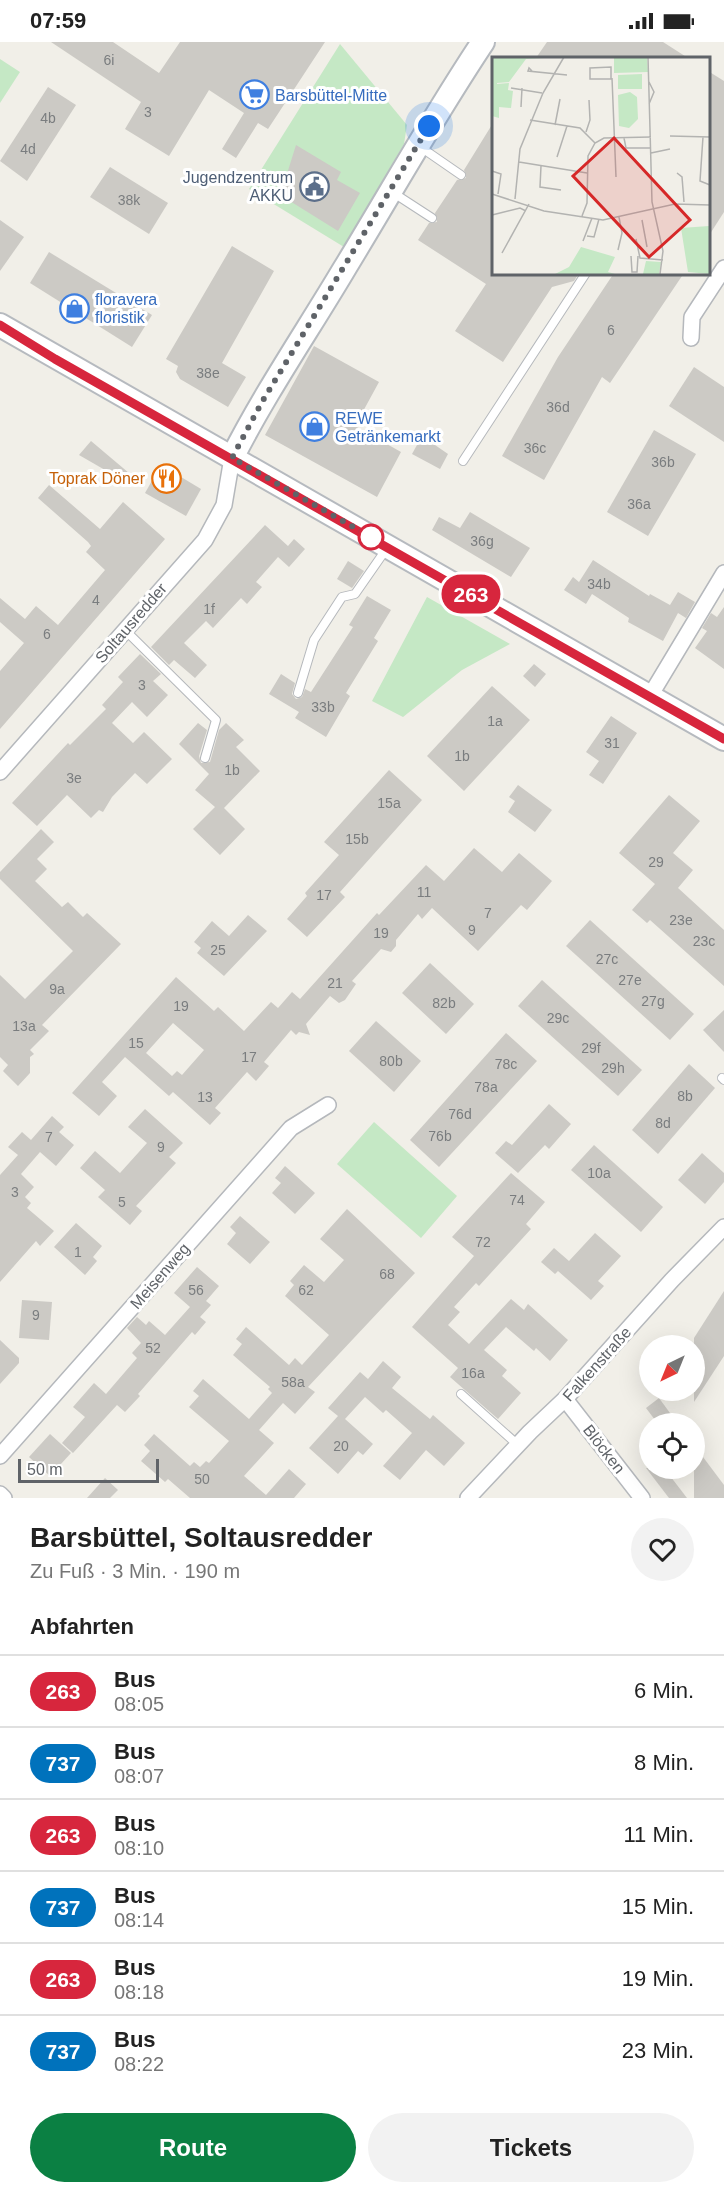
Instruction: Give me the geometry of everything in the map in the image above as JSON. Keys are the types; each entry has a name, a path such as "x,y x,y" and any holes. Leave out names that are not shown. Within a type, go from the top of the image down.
{"street":[{"path":"232,458 256,412 483,42"},
{"path":"692,338 692,317 724,268"},
{"path":"0,325 724,739"},
{"name":"Soltausredder","path":"0,772 205,540 224,505 232,458"},
{"path":"650,696 724,573"},
{"name":"Meisenweg","path":"0,1456 291,1128 328,1105"},
{"name":"Falkenstraße","path":"468,1498 565,1400 672,1280 724,1227"},
{"name":"Blöcken","path":"565,1400 642,1498"},
{"path":"0,1494 4,1498"}],"lane":[{"path":"418,146 460,175"},
{"path":"391,191 432,218"},
{"path":"463,461 585,274"},
{"path":"298,693 314,640 342,597 355,594 388,547"},
{"path":"125,630 216,720 205,758"},
{"path":"461,1394 518,1445"}],"green space":[{"path":"340,44 407,125 404,144 344,247 249,189"},
{"path":"0,59 20,72 0,103"},
{"path":"427,597 510,644 462,670 403,717 372,701"},
{"path":"374,1122 457,1196 421,1238 337,1164"}],"building":[{"path":"51,42 113,42 159,73 180,42 325,42 268,129 258,123 236,158 222,149 244,113 209,90 169,156 125,129 141,102"},
{"path":"547,42 663,42 686,57 537,57"},
{"path":"709,72 724,81 724,212 709,235"},
{"path":"48,87 76,105 27,181 0,161"},
{"path":"492,125 492,274 578,274 574,281 552,287 503,362 455,331 486,284 418,240 429,223 437,222 435,213 457,180 466,178 464,170"},
{"name":"Jugendzentrum AKKU","path":"296,145 341,172 337,180 360,193 338,231 277,193 286,177"},
{"path":"110,167 168,203 149,234 90,197"},
{"path":"0,220 24,237 0,271"},
{"path":"232,246 274,271 222,363 246,377 228,407 180,379 176,372 178,366 166,359"},
{"path":"49,252 152,315 132,347 30,283"},
{"path":"613,274 683,274 610,383 602,377 544,480 502,456 558,357"},
{"path":"314,346 379,382 355,426 401,452 377,497 265,435"},
{"path":"694,367 724,387 724,442 669,406"},
{"path":"654,430 696,454 648,536 607,512"},
{"path":"422,436 448,454 440,469 412,454"},
{"path":"91,441 136,479 131,485 79,455"},
{"path":"161,465 201,489 186,516 145,493"},
{"path":"49,485 100,529 123,502 165,539 0,729 0,671 24,643 0,622 0,598 25,619 36,606 58,625 105,570 86,552 91,546 88,542 38,498"},
{"path":"470,512 530,548 511,577 432,530 439,517 460,528"},
{"path":"265,525 288,546 294,539 305,549 289,567 278,557 256,582 262,587 247,604 241,598 213,628 206,621 184,643 207,665 195,678 174,660 169,665 151,647"},
{"path":"593,560 649,596 650,594 670,605 678,592 695,602 686,618 678,613 663,641 628,622 629,618 592,594 586,604 564,590 573,577 579,582"},
{"path":"348,561 364,571 352,588 337,579"},
{"path":"367,596 391,610 374,638 378,641 346,693 350,696 326,737 295,718 299,712 269,694 281,674 295,683 292,694 296,699 302,697 305,689 311,692 353,627 349,625"},
{"path":"724,607 724,669 695,648 707,631 702,628 711,613 717,617"},
{"path":"140,654 161,674 153,681 168,695 147,717 132,702 112,723 133,743 144,732 172,759 147,784 135,773 112,797 103,812 99,810 91,818 67,795 37,826 12,803 68,743 70,745 106,709 102,705 123,682 118,677"},
{"path":"534,664 546,674 535,687 523,676"},
{"path":"492,686 530,720 464,791 427,756"},
{"path":"611,716 637,733 603,784 589,775 599,761 586,752"},
{"path":"198,723 207,730 199,756 201,763 210,762 219,730 226,723 244,740 236,747 260,771 224,808 245,829 220,855 193,829 215,807 195,790 209,774 179,744"},
{"path":"389,770 422,800 340,892 345,897 307,937 287,919 307,896 305,893 339,855 324,842"},
{"path":"518,785 552,810 535,832 508,812 515,801 509,797"},
{"path":"669,795 700,821 673,853 693,870 678,888 724,930 724,986 650,920 647,923 632,910 655,884 619,853"},
{"path":"41,829 54,842 37,859 47,869 35,881 62,907 68,902 83,917 87,913 121,944 42,1025 49,1031 30,1050 34,1054 30,1057 30,1073 18,1086 3,1071 8,1065 0,1057 0,975 25,999 73,951 0,879 0,872"},
{"path":"474,848 502,872 519,853 552,881 527,910 521,905 478,951 432,908 422,919 418,914 396,940 396,946 391,952 381,949 352,981 356,984 345,1000 339,1003 330,996 306,1024 310,1035 299,1032 296,1035 291,1030 264,1062 269,1066 256,1081 247,1072 215,1108 221,1113 210,1125 173,1092 169,1096 125,1057 102,1082 117,1096 99,1116 72,1093 176,977 214,1011 218,1007 244,1031 271,1002 278,1008 292,992 300,999 377,913 379,915 426,865 444,881","holes":["173,1023 204,1050 182,1075 177,1071 172,1076 146,1053"]},
{"path":"248,915 267,931 224,976 197,953 201,948 194,942 212,921 229,936"},
{"path":"590,920 694,1014 670,1040 566,946"},
{"path":"430,963 474,1004 446,1034 402,993"},
{"path":"542,980 642,1070 618,1096 518,1006"},
{"path":"724,1010 724,1052 703,1030"},
{"path":"376,1021 421,1061 394,1092 349,1051"},
{"path":"506,1033 537,1061 439,1167 410,1140"},
{"path":"689,1064 715,1088 658,1154 632,1130"},
{"path":"549,1104 571,1124 549,1149 545,1145 518,1173 495,1153 506,1141 512,1145"},
{"path":"145,1109 183,1143 169,1157 176,1163 136,1206 142,1211 130,1225 98,1197 105,1190 80,1168 95,1151 120,1173 147,1143 128,1127"},
{"path":"52,1116 64,1127 59,1132 74,1145 56,1166 40,1152 21,1174 34,1187 25,1197 31,1203 27,1208 54,1231 40,1246 36,1241 0,1282 0,1175 18,1155 8,1147 22,1132 31,1140"},
{"path":"594,1145 663,1207 641,1232 571,1170"},
{"path":"702,1153 724,1173 724,1182 705,1204 678,1180"},
{"path":"285,1166 315,1193 295,1214 272,1193 281,1183 275,1178"},
{"path":"511,1173 545,1202 526,1224 531,1229 479,1286 476,1283 454,1307 460,1312 448,1325 469,1344 511,1299 524,1310 528,1304 568,1340 550,1361 536,1348 534,1351 506,1327 484,1350 507,1370 502,1376 521,1393 498,1419 450,1377 458,1368 412,1327 474,1256 452,1237"},
{"path":"347,1209 415,1273 308,1387 315,1392 295,1414 283,1403 259,1430 274,1443 244,1476 266,1495 289,1469 306,1484 294,1498 190,1498 168,1479 165,1482 141,1461 150,1451 144,1445 154,1434 190,1466 194,1462 200,1467 206,1461 209,1463 229,1441 189,1407 199,1396 193,1391 203,1379 249,1419 272,1393 268,1389 270,1387 233,1355 242,1344 236,1339 246,1327 289,1365 295,1358 302,1365 329,1335 285,1296 294,1285 290,1281 304,1265 324,1282 344,1260 320,1239"},
{"path":"240,1216 270,1242 250,1264 227,1244 236,1233 230,1227"},
{"path":"76,1223 102,1246 93,1257 97,1261 85,1275 54,1247"},
{"path":"595,1233 621,1256 598,1281 604,1286 591,1300 558,1271 555,1274 541,1262 554,1248 569,1261"},
{"path":"197,1267 219,1286 206,1301 211,1305 200,1317 206,1322 195,1335 192,1332 125,1412 117,1405 73,1453 62,1443 85,1417 73,1407 94,1383 106,1394 137,1358 132,1353 141,1343 127,1328 137,1317 146,1325 149,1321 165,1335 190,1307 174,1293"},
{"path":"724,1291 724,1356 705,1385 705,1335 696,1335"},
{"path":"22,1300 52,1302 49,1340 19,1338"},
{"path":"0,1340 19,1358 19,1363 0,1384"},
{"path":"383,1361 401,1377 392,1388 430,1419 433,1415 465,1443 444,1466 426,1450 400,1480 383,1466 412,1433 386,1410 383,1413 365,1397 345,1419 373,1444 363,1455 358,1451 338,1474 309,1448 338,1416 328,1408 360,1372 368,1379"},
{"path":"655,1401 661,1401 670,1413 650,1413 646,1408"},
{"path":"50,1434 71,1453 50,1476 29,1457"},
{"path":"705,1460 724,1485 724,1498 694,1498 694,1479 705,1479"},
{"path":"105,1478 118,1490 110,1498 87,1498"},
{"path":"654,1479 672,1479 687,1498 669,1498"}],"bus line":[{"name":"263","path":"0,325 55,359 724,739"}],"place":[{"name":"Barsbüttel-Mitte","path":"254,95"},
{"name":"Jugendzentrum AKKU","path":"314,186"},
{"name":"floravera floristik","path":"74,308"},
{"name":"REWE Getränkemarkt","path":"314,427"},
{"name":"Toprak Döner","path":"166,478"}],"route":[{"path":"371,537 232,458 262,402 320,305 342,274 429,126"}]}
